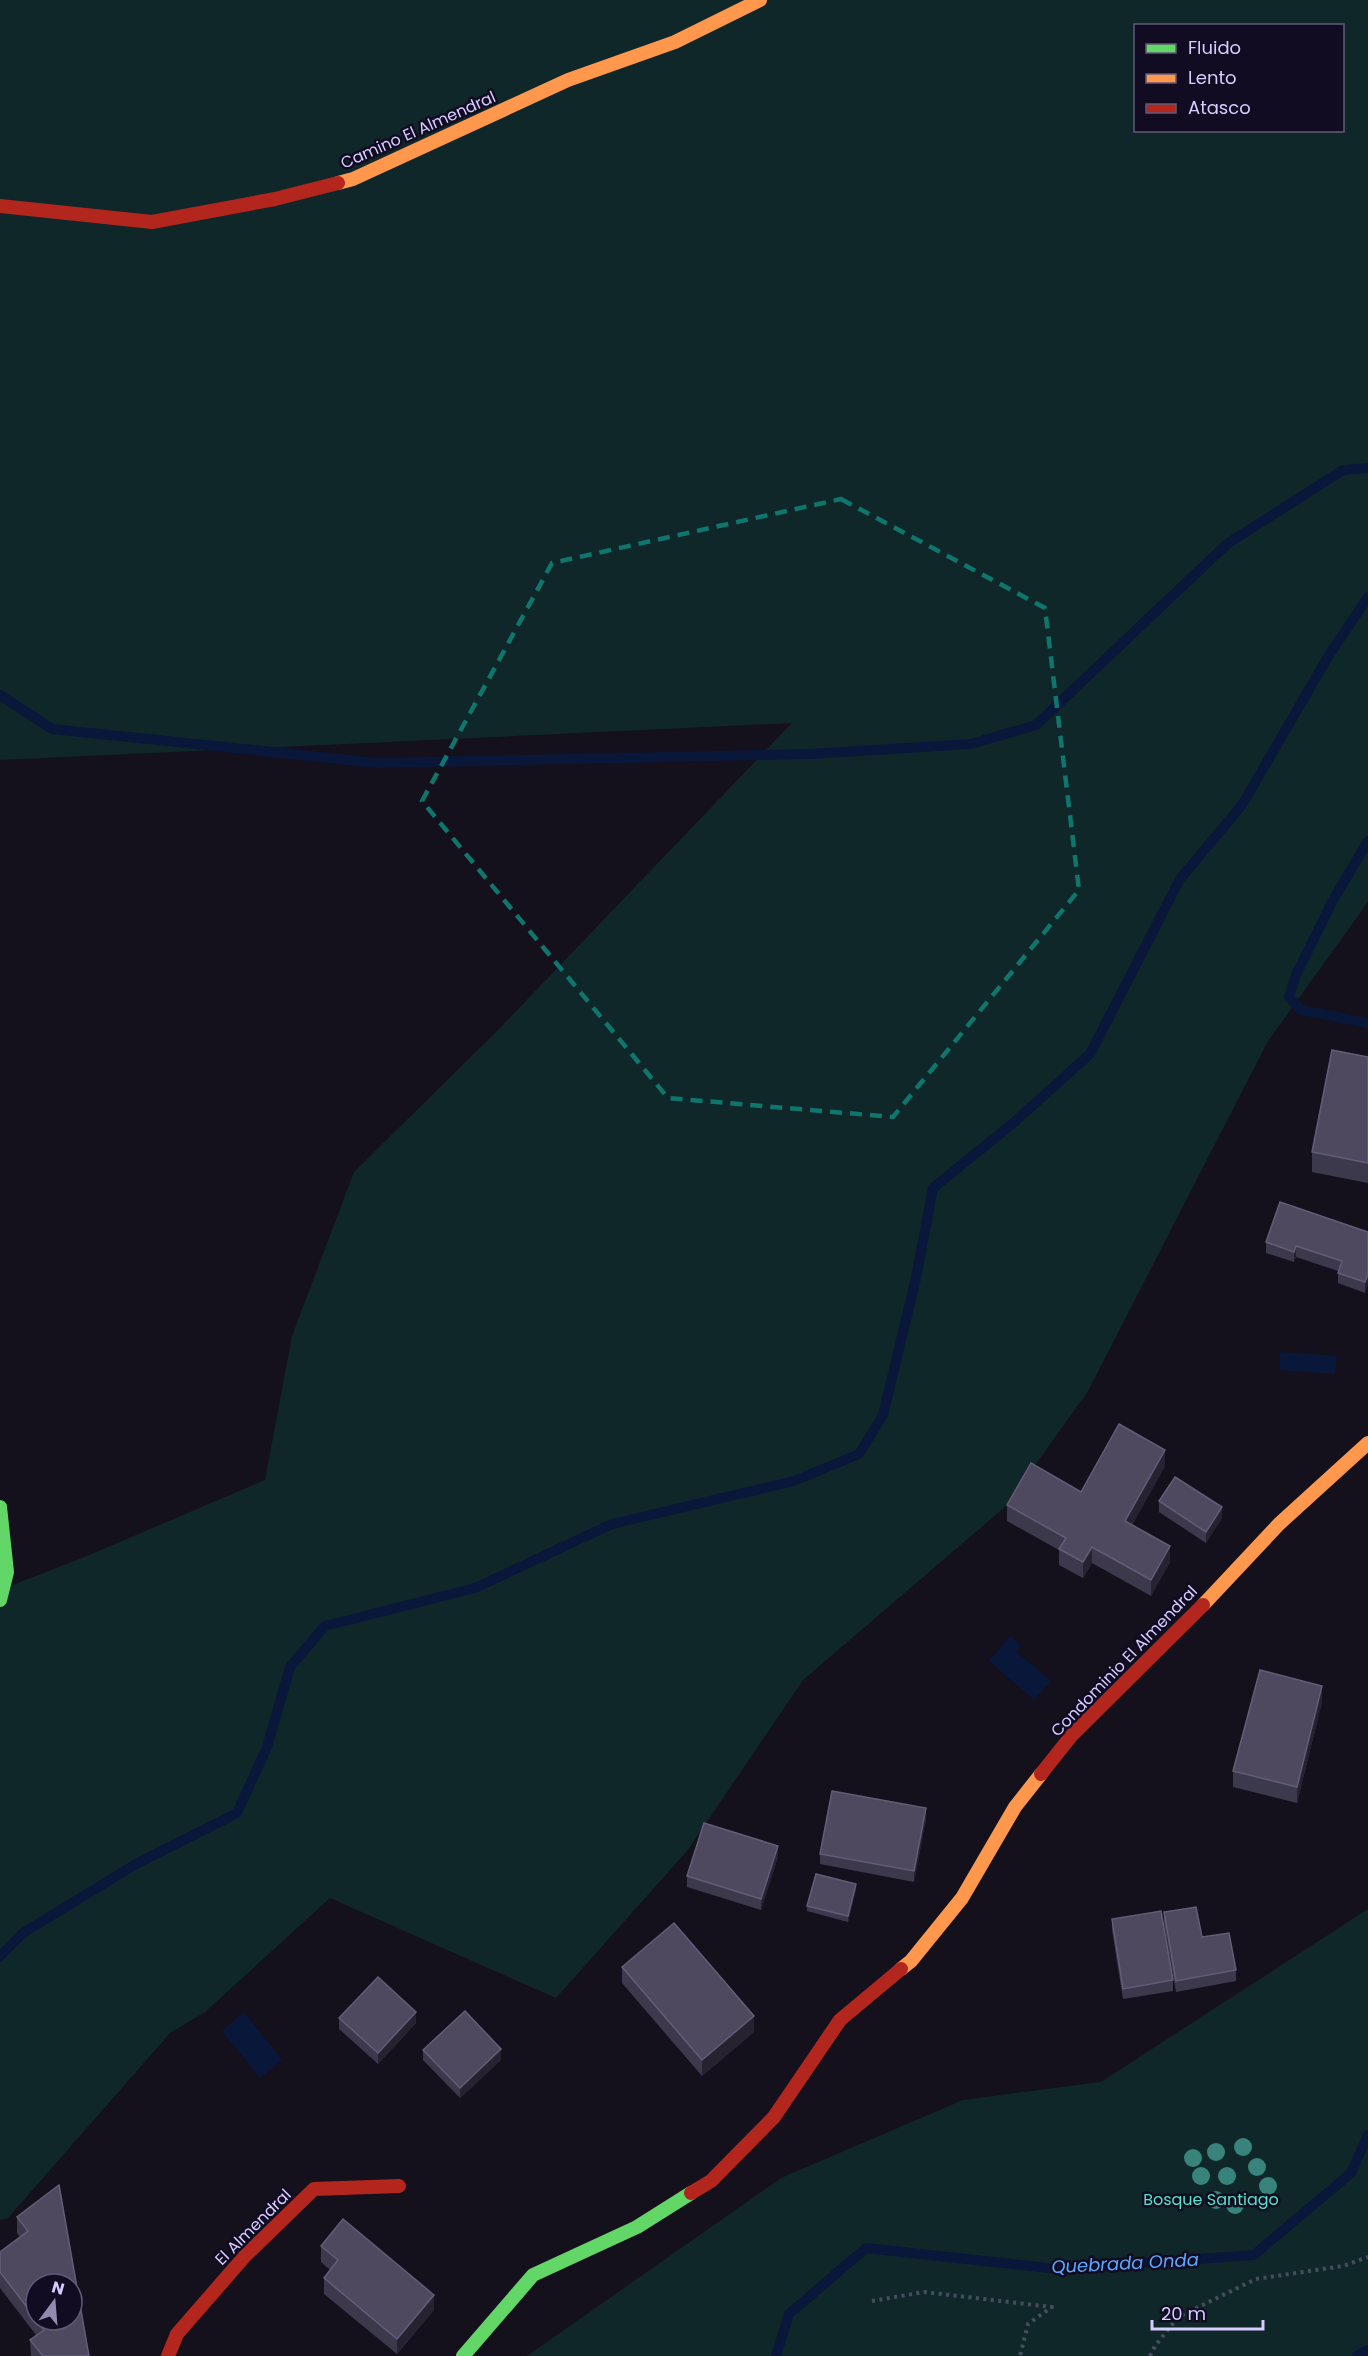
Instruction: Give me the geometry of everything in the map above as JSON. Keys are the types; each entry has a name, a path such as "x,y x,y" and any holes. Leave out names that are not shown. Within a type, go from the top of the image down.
{"street":[{"name":"Camino El Almendral","path":"0,206 152,222 275,199 352,179 568,80 675,42 760,0"},
{"name":"Condominio El Almendral","path":"463,2356 534,2276 637,2228 711,2181 774,2117 840,2020 911,1961 962,1898 1015,1808 1072,1735 1181,1628 1279,1524 1368,1443"},
{"path":"0,1507 7,1572 0,1600"},
{"name":"El Almendral","path":"168,2356 177,2334 245,2256 314,2189 399,2186"}],"path":[{"path":"1150,2356 1178,2317 1256,2279 1343,2266 1368,2257"},
{"path":"872,2301 924,2292 1052,2307 1028,2324 1020,2356"}],"highlighted area":[{"path":"841,499 1045,608 1079,890 893,1117 668,1098 422,801 552,563"}],"green space":[{"path":"0,0 1368,0 1368,902 1268,1041 1088,1391 1006,1506 803,1680 687,1851 556,1998 330,1898 205,2012 170,2033 7,2219 0,2220 0,1590 87,1556 265,1480 292,1336 354,1172 498,1030 792,723 0,760"},
{"name":"Bosque Santiago","path":"1368,1909 1368,2356 527,2356 781,2178 963,2100 1101,2082"}],"water":[{"path":"1280,1352 1337,1356 1335,1374 1279,1370"},
{"path":"1010,1636 1021,1646 1017,1652 1051,1681 1034,1700 989,1661"},
{"path":"244,2012 282,2060 260,2078 222,2031"}],"building":[{"path":"1332,1050 1368,1057 1368,1163 1312,1152"},
{"path":"1280,1202 1368,1232 1368,1274 1365,1282 1338,1273 1342,1261 1296,1246 1294,1252 1266,1242"},
{"path":"1119,1424 1165,1450 1125,1521 1170,1546 1151,1580 1092,1547 1083,1562 1059,1549 1066,1538 1007,1505 1031,1463 1081,1492"},
{"path":"1175,1477 1222,1507 1206,1532 1159,1501"},
{"path":"1260,1670 1322,1686 1297,1787 1233,1771"},
{"path":"832,1791 926,1808 914,1871 820,1854"},
{"path":"704,1823 778,1846 761,1899 687,1876"},
{"path":"816,1874 856,1884 848,1916 807,1906"},
{"path":"1196,1907 1202,1937 1229,1933 1236,1970 1176,1981 1164,1912"},
{"path":"1161,1911 1173,1980 1123,1989 1112,1919"},
{"path":"674,1923 754,2016 702,2060 622,1967"},
{"path":"378,1977 416,2012 378,2053 339,2018"},
{"path":"465,2011 501,2049 460,2088 423,2050"},
{"path":"59,2185 74,2272 24,2272 24,2303 0,2272 0,2252 28,2231 17,2217"},
{"path":"343,2219 434,2295 397,2339 324,2278 338,2260 321,2246"},
{"path":"84,2328 89,2356 43,2356 30,2340 41,2332 84,2332"}],"waterway":[{"path":"0,695 52,729 377,763 810,754 971,744 1036,725 1227,544 1343,470 1368,468"},
{"path":"0,1956 23,1933 136,1864 237,1813 267,1747 290,1667 325,1626 475,1588 612,1524 794,1481 859,1454 883,1415 916,1278 933,1188 1012,1124 1090,1054 1180,879 1242,805 1329,655 1368,597"},
{"path":"1368,841 1332,902 1296,975 1289,997 1301,1010 1368,1023"},
{"name":"Quebrada Onda","path":"776,2356 789,2314 866,2248 1058,2269 1254,2255 1351,2173 1368,2135"},
{"path":"1357,2356 1368,2350"}],"traffic: fast":[{"path":"0,1507 7,1572 0,1600"},
{"path":"463,2356 533,2275 637,2227 691,2193"}],"traffic: slow":[{"path":"338,183 353,179 568,80 675,42 760,0"},
{"path":"1203,1605 1279,1524 1368,1443"},
{"path":"901,1969 911,1961 962,1898 1015,1807 1041,1774"}],"traffic: jam":[{"path":"0,206 152,222 275,199 338,183"},
{"path":"1041,1774 1072,1735 1203,1605"},
{"path":"691,2193 711,2181 774,2117 840,2020 901,1969"},
{"path":"168,2356 177,2334 245,2256 314,2189 399,2186"}]}
